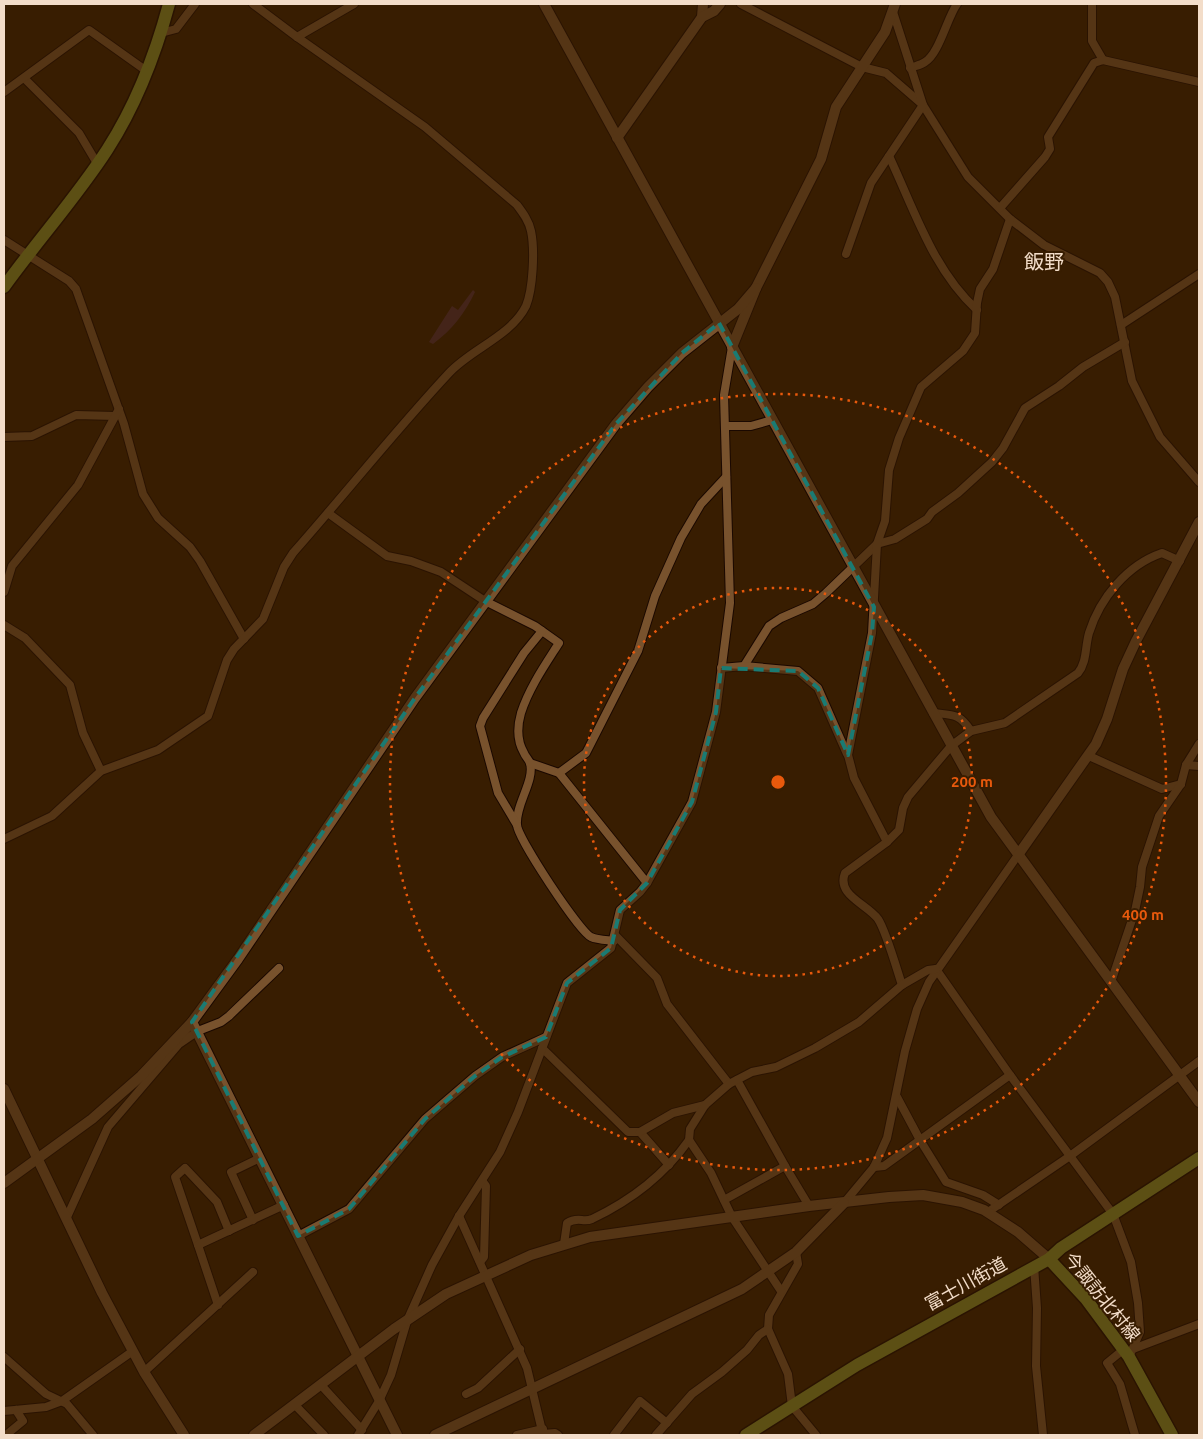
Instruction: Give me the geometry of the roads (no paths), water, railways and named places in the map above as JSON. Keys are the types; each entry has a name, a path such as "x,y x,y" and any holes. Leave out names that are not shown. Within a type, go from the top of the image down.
{"main road":[{"path":"4,287 98,165 119,130 148,72 168,4"},
{"name":"富士川街道","path":"746,1435 760,1431 792,1406 857,1365 1049,1259 1113,1214 1199,1158"},
{"name":"今諏訪北村線","path":"1049,1259 1086,1299 1127,1353 1172,1435"},
{"name":"今諏訪北村線","path":"1127,1353 1163,1435"}],"street":[{"path":"160,33 176,29 194,4"},
{"path":"4,839 52,816 101,771 158,750 208,716 227,660 263,619 284,567 293,553 450,371 520,316 531,290 531,230 525,216 500,189 426,127 253,4"},
{"path":"297,37 354,4"},
{"path":"544,4 852,568 991,817 1199,1102"},
{"path":"702,17 703,4"},
{"path":"618,138 702,17 714,11 720,4"},
{"path":"740,4 862,67 886,73 923,105"},
{"path":"910,68 926,62 937,47 949,15 957,4"},
{"path":"1092,4 1092,41 1103,60"},
{"path":"321,1385 360,1432 379,1401 395,1362 407,1322 432,1265 459,1216 483,1182 500,1152 518,1112 567,983 611,948 620,910 640,892 647,882 692,802 716,712 730,603 724,395 732,347 756,288 821,159 836,107 885,32 894,8"},
{"path":"894,8 910,68 923,105 968,177 1010,218 1044,245 1100,274 1112,289 1132,381 1137,394 1160,437 1199,482"},
{"path":"4,92 88,30 148,72"},
{"path":"1000,208 1045,158 1050,149 1048,137 1094,63 1103,60 1199,82"},
{"path":"24,78 79,133 98,165"},
{"path":"846,254 865,194 923,105"},
{"path":"889,156 939,265 962,296 977,310"},
{"path":"848,755 858,696 865,676 874,607 877,544 885,521 889,470 899,438 921,387 963,351 975,333 980,289 993,269 1010,218"},
{"path":"4,240 69,281 76,289 119,409 143,494 158,518 190,547 200,560 244,639"},
{"path":"1121,325 1199,274"},
{"path":"67,1217 108,1128 165,1059 195,1027 238,959 415,698 616,424 648,387 682,353 738,309 756,288"},
{"path":"744,666 769,626 812,604 877,544 895,539 928,518 932,512 958,493 992,462 1003,448 1025,408 1059,386 1083,367 1125,342"},
{"path":"4,592 12,566 78,485 119,409"},
{"path":"4,437 32,436 76,415 115,416"},
{"path":"725,426 751,426 772,420"},
{"path":"559,773 586,753 638,652 655,596 681,538 701,504 726,477"},
{"path":"328,513 387,556 411,561 441,572 485,601 542,631 559,643 534,685 521,713 518,740 530,763 529,784 524,790 517,825"},
{"path":"435,1435 742,1290 769,1273 796,1252 844,1203 874,1167 888,1138 905,1051 917,1009 936,969 982,909 1089,756 1102,732 1123,669 1136,641 1199,522"},
{"path":"902,985 878,920 845,890 842,880 845,872 887,842 899,830 903,808 908,797 951,746 971,730 1004,723 1078,673 1084,665 1089,635 1101,607 1121,579 1138,565 1162,553 1180,561"},
{"path":"4,624 25,638 70,685 83,733 101,771"},
{"path":"542,631 524,653 483,718 480,726 498,793 517,825 524,844 540,866 552,889 571,911 577,924 592,938 614,938 657,978 667,1004 729,1084"},
{"path":"721,668 744,666 798,671 818,688 848,755 854,778 887,842"},
{"path":"933,713 956,715 963,719 971,730"},
{"path":"1111,982 1134,910 1148,845 1159,816 1181,784 1186,765 1199,744"},
{"path":"1089,756 1162,790 1181,784"},
{"path":"530,763 559,773 647,882"},
{"path":"1186,765 1199,766"},
{"path":"4,1183 92,1119 195,1027 221,1022 229,1016 279,968"},
{"path":"781,1291 732,1217 711,1173 690,1140 690,1129 705,1105 729,1084 752,1072 776,1067 815,1048 859,1022 902,985 928,970 936,969"},
{"path":"936,969 1010,1075 1113,1214 1131,1262 1138,1303 1140,1332 1127,1353"},
{"path":"195,1027 397,1435"},
{"path":"298,1236 349,1209 425,1119 476,1076 502,1057 546,1037"},
{"path":"542,1048 628,1132 640,1132 672,1114 705,1105"},
{"path":"988,1212 1070,1156 1199,1061"},
{"path":"874,1167 884,1166 1010,1075"},
{"path":"737,1080 809,1206"},
{"path":"4,1089 102,1293 144,1372 184,1435"},
{"path":"897,1097 920,1140 946,1182 983,1195 999,1205"},
{"path":"640,1132 669,1165"},
{"path":"564,1244 567,1223 574,1218 589,1220 627,1199 669,1165 690,1140"},
{"path":"253,1220 231,1172 260,1158"},
{"path":"724,1200 785,1166"},
{"path":"218,1305 175,1177 185,1168 217,1202 229,1231"},
{"path":"480,1262 484,1257 486,1186 483,1182"},
{"path":"254,1435 446,1294 531,1255 564,1244 618,1231 809,1206 890,1197 922,1196 962,1202 988,1212 1018,1232 1049,1259"},
{"path":"198,1245 284,1206"},
{"path":"459,1216 520,1350 533,1388 543,1433"},
{"path":"796,1252 798,1264 769,1315 768,1329 788,1374 792,1406 816,1435"},
{"path":"1034,1266 1037,1308 1036,1366 1044,1435"},
{"path":"144,1372 253,1272"},
{"path":"1135,1435 1120,1384 1107,1364 1127,1353 1199,1324"},
{"path":"656,1435 692,1394 747,1350 759,1335 768,1329"},
{"path":"466,1394 478,1388 520,1350"},
{"path":"4,1411 46,1407 62,1401 133,1351"},
{"path":"4,1357 46,1394 62,1401 92,1435"},
{"path":"625,1435 615,1432 640,1401 667,1423"},
{"path":"295,1405 324,1435"},
{"path":"6,1435 23,1421 16,1410"},
{"path":"517,1435 543,1433 555,1433 558,1435"}],"district":[{"name":"飯野","path":"1044,262"}]}
